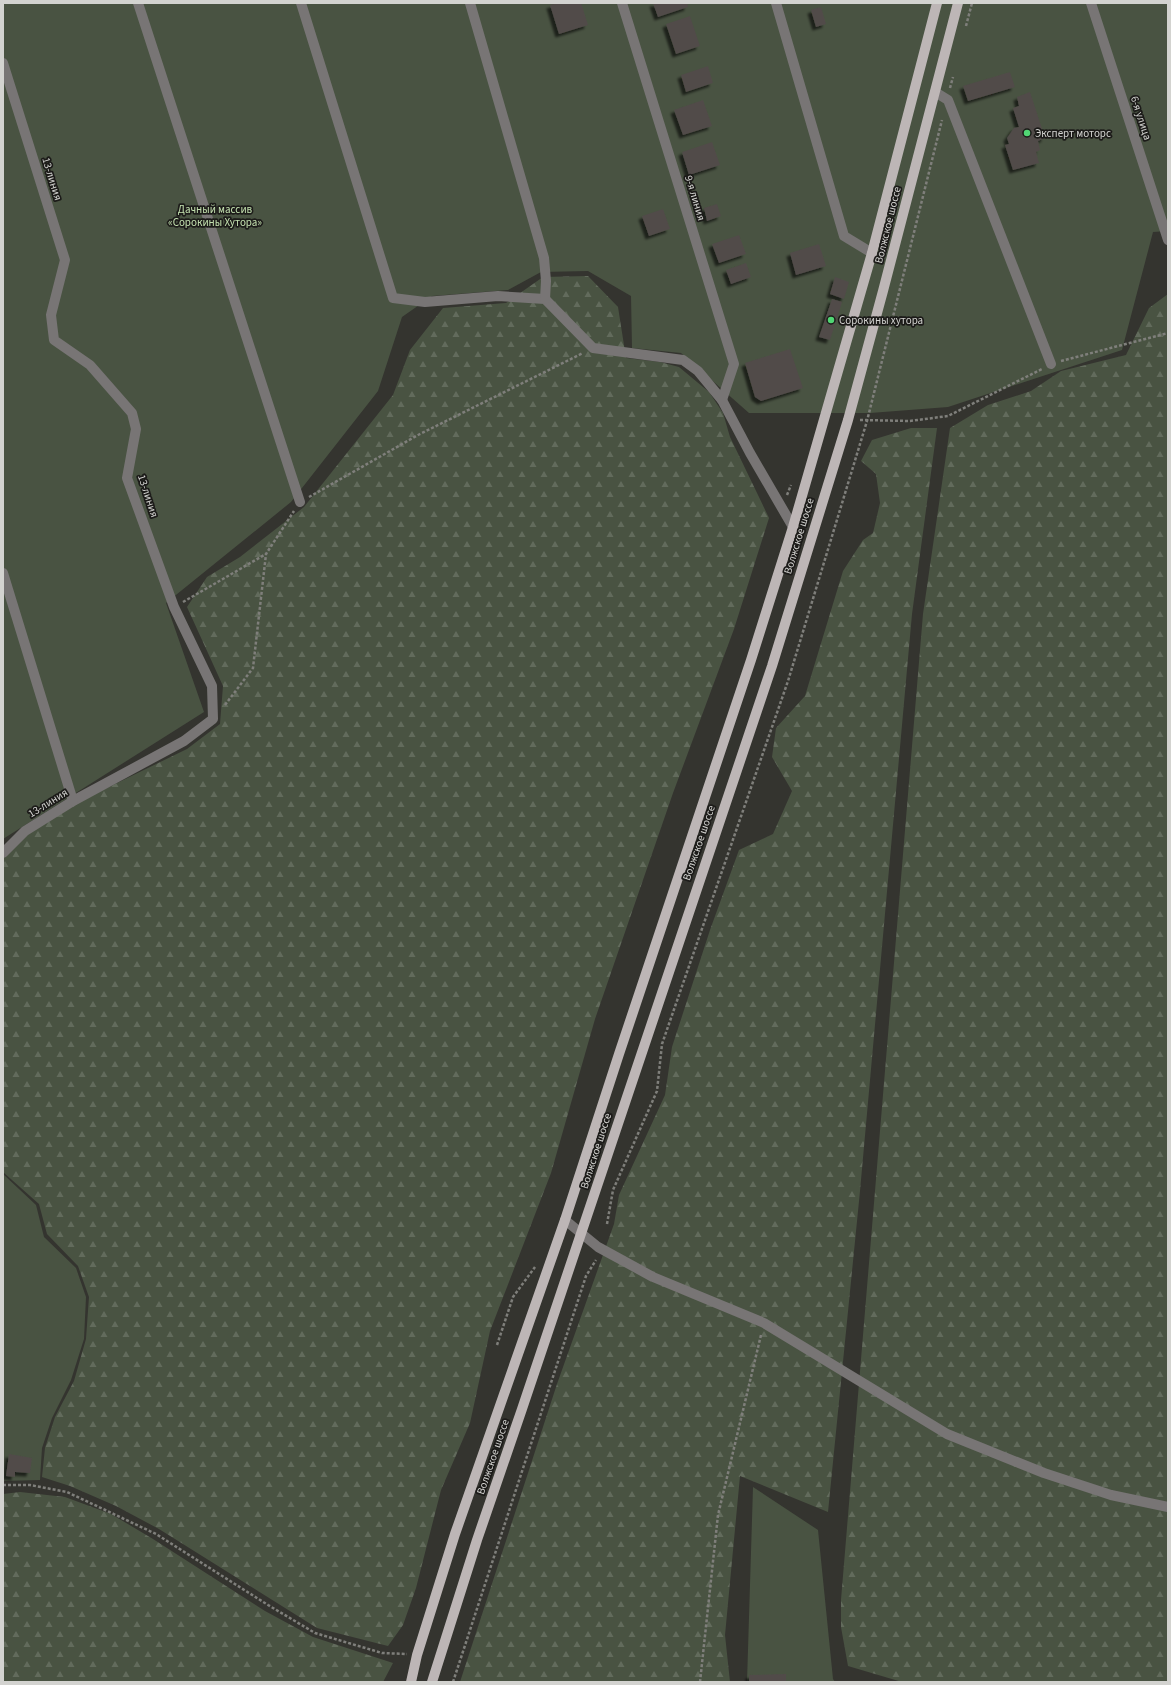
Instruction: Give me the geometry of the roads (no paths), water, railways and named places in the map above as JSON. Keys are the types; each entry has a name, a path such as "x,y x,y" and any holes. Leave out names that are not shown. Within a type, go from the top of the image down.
{"main road":[{"name":"Волжское шоссе","path":"411,1682 417,1655 458,1526 565,1220 618,1054 751,660 793,527 872,253 937,3"},
{"name":"Волжское шоссе","path":"432,1682 477,1540 580,1232 596,1191 772,666 848,420 958,3"}],"street":[{"path":"138,3 300,502"},
{"path":"301,3 393,298 425,302 498,296 545,299 593,348 683,360 698,371 722,400 750,454 793,527"},
{"path":"470,3 544,258 546,281 545,299"},
{"name":"9-я линия","path":"622,3 734,364 722,400"},
{"path":"776,3 844,236 872,253"},
{"name":"6-я улица","path":"1090,3 1168,240"},
{"name":"13-линия","path":"3,63 65,260 51,315 54,340 90,365 119,400 132,413 136,429 127,478 174,607 212,686 214,719 184,741 73,801 25,831 3,853"},
{"path":"934,92 948,100 1051,364"},
{"path":"3,573 73,801"},
{"path":"565,1220 598,1247 653,1277 764,1323 947,1434 1044,1473 1111,1495 1168,1506"}],"place":[{"name":"Эксперт моторс","path":"1027,133"},
{"name":"Сорокины хутора","path":"831,320"}],"park label":[{"name":"Дачный массив «Сорокины Хутора»","path":"215,215"}]}
